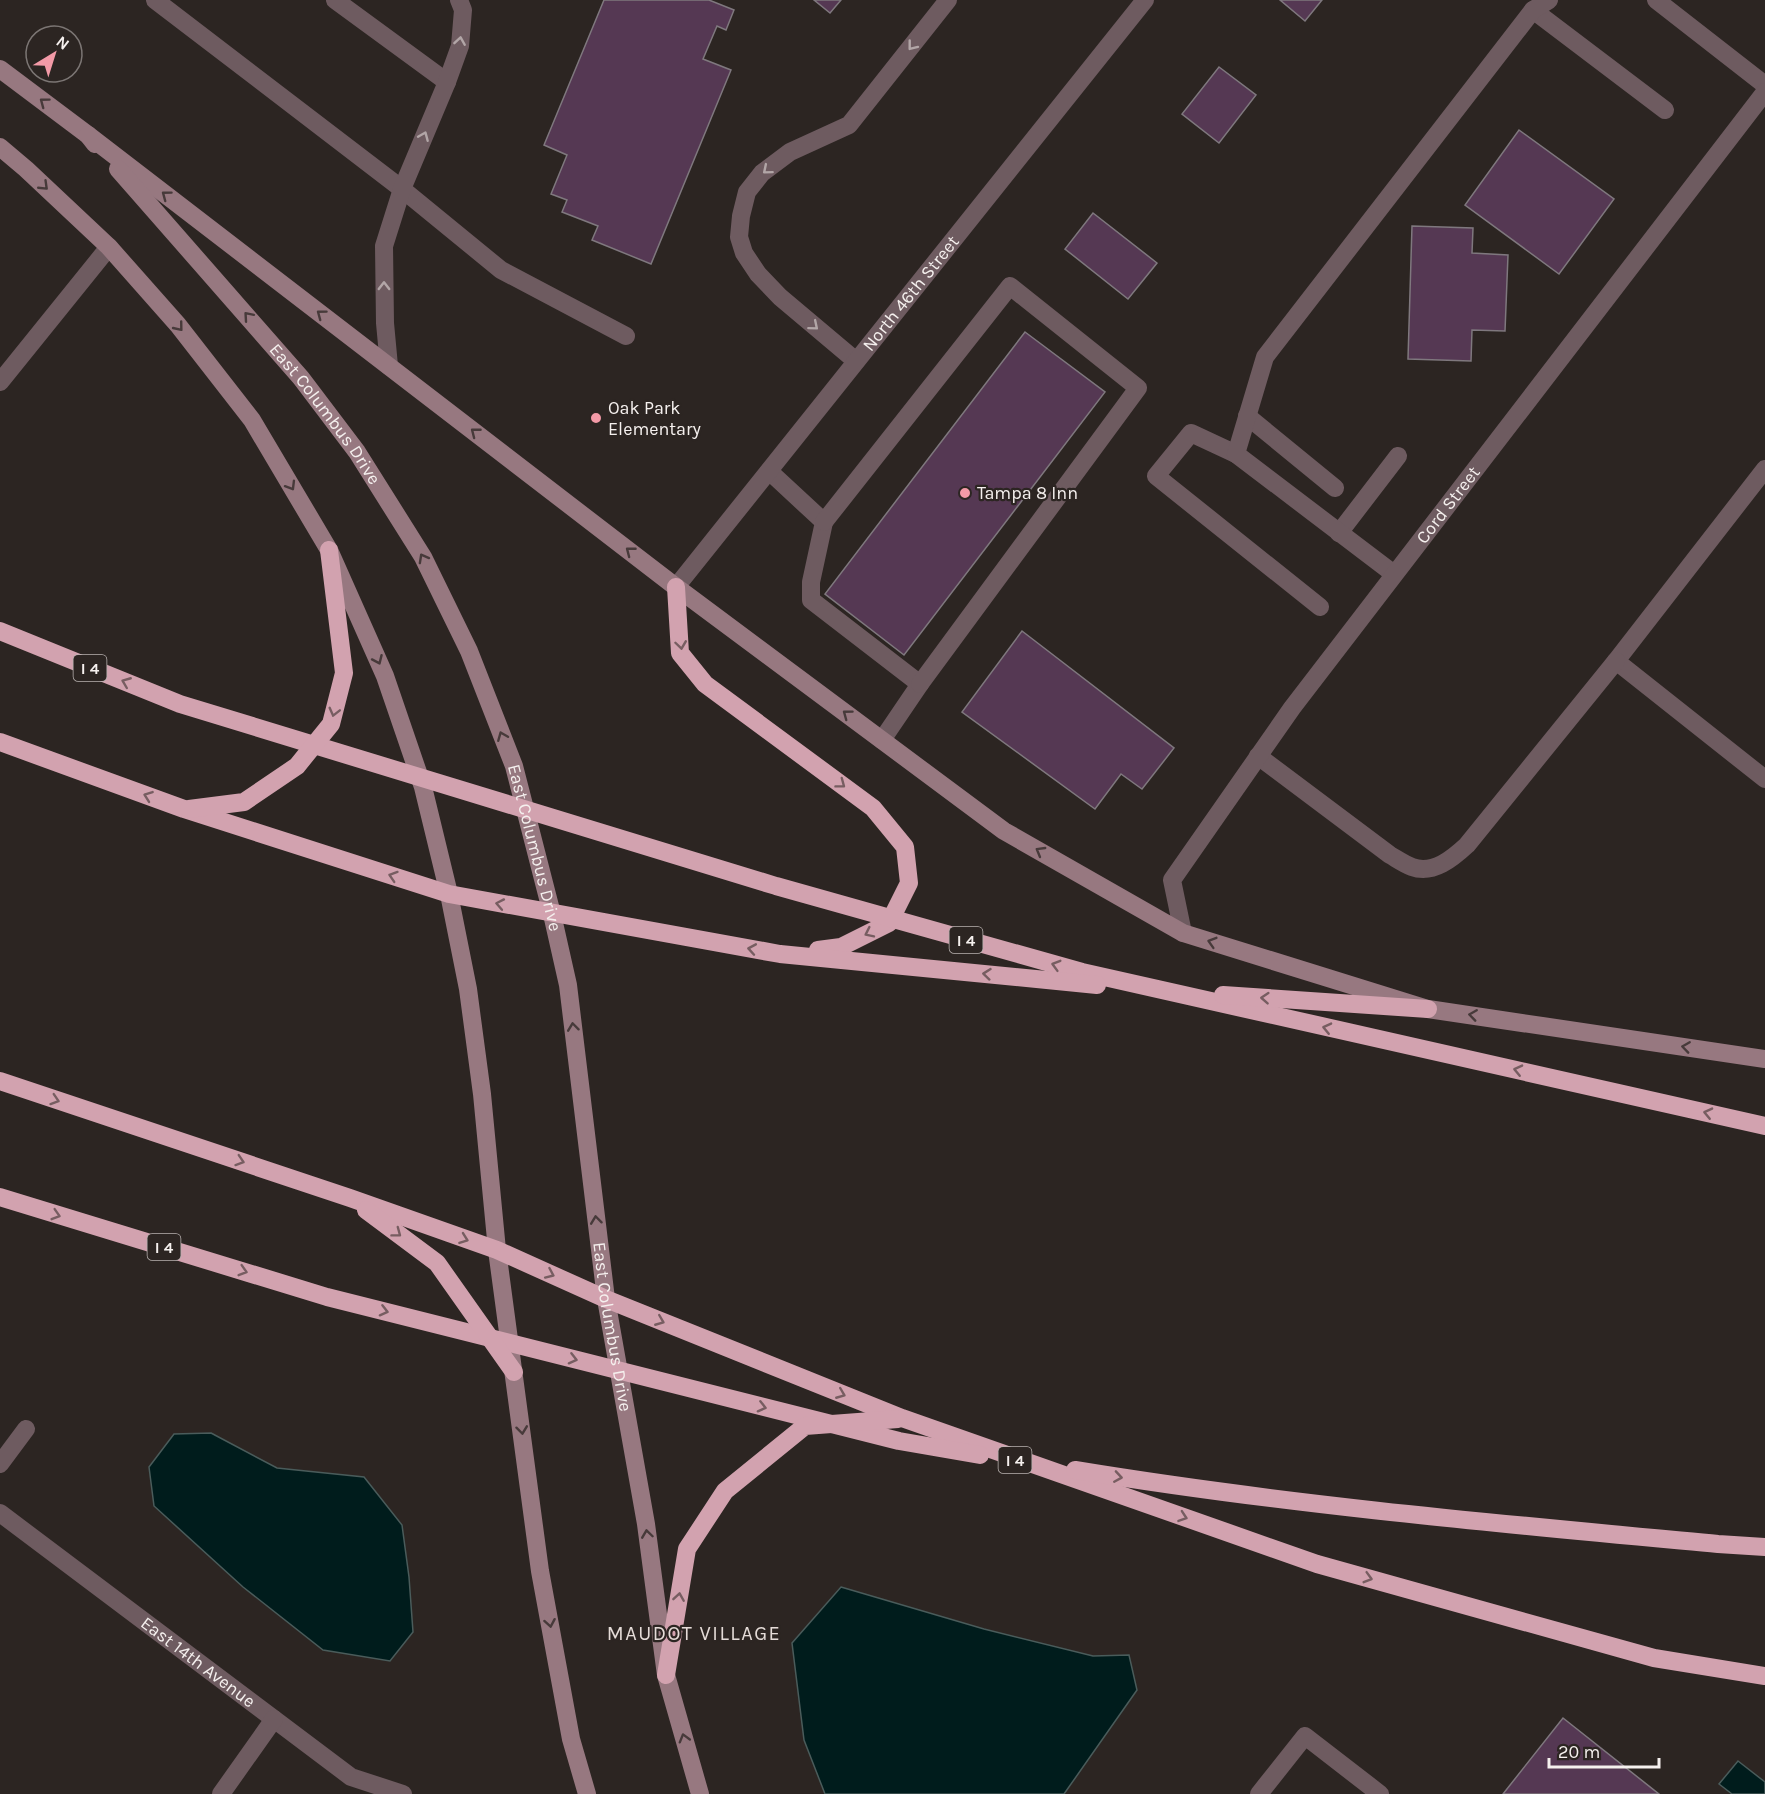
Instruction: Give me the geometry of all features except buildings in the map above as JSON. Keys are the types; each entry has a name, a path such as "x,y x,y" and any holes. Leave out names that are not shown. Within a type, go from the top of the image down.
{"highway":[{"path":"184,809 244,802 297,766 332,724 344,673 329,550"},
{"path":"676,587 680,653 705,684 873,808 905,847 909,883 889,923 841,947 780,954"},
{"name":"I 4","path":"0,631 180,704 776,886 1082,972 1765,1126"},
{"path":"0,742 184,809 449,894 552,914 780,954 1149,990 1428,1008"},
{"path":"0,1081 350,1198 497,1250 606,1299 902,1418 1317,1564 1654,1659 1765,1676"},
{"name":"I 4","path":"0,1197 327,1297 899,1442 1140,1480 1418,1515 1765,1547"},
{"path":"350,1198 437,1263 514,1372"},
{"path":"666,1675 687,1549 725,1491 805,1426 902,1418"}],"main road":[{"name":"East Columbus Drive","path":"0,69 88,135 301,378 357,452 423,557 469,651 514,766 568,985 606,1299 646,1524 666,1675 700,1794"},
{"path":"88,135 676,587 1004,831 1183,933 1428,1008 1765,1059"},
{"path":"0,147 27,169 109,247 178,325 252,420 329,550 389,687 423,787 449,894 468,989 482,1094 497,1250 540,1571 571,1739 587,1794"}],"street":[{"path":"155,0 402,189 501,270 626,336"},
{"path":"334,0 447,82"},
{"path":"389,366 385,323 384,246 402,189 460,46 463,10 459,0"},
{"path":"856,362 780,297 758,274 744,253 739,237 747,192 762,173 790,152 849,125 948,0"},
{"name":"North 46th Street","path":"676,587 1145,0"},
{"path":"1656,0 1765,85"},
{"path":"1236,454 1265,357 1541,5 1665,110"},
{"name":"Cord Street","path":"1183,933 1172,880 1292,708 1765,92"},
{"path":"0,382 109,247"},
{"path":"882,740 920,684 1138,388 1010,286 824,522 811,582 810,600 920,684"},
{"path":"1247,416 1335,488"},
{"path":"1320,607 1156,476 1191,433 1236,454 1394,574"},
{"path":"1339,533 1398,456"},
{"path":"1258,756 1390,855 1414,868 1433,867 1450,860 1467,845 1616,661 1765,469"},
{"path":"769,471 824,522"},
{"path":"1616,661 1765,779"},
{"path":"0,1464 26,1429"},
{"name":"East 14th Avenue","path":"0,1513 351,1777 403,1794"},
{"path":"221,1794 274,1719"},
{"path":"1259,1794 1305,1736 1380,1794"}],"water":[{"path":"211,1433 277,1468 364,1477 402,1525 413,1632 390,1661 323,1650 243,1587 154,1506 149,1467 174,1434"},
{"path":"841,1587 984,1629 1093,1656 1129,1655 1137,1690 1064,1794 825,1794 804,1740 792,1643"},
{"path":"1738,1761 1765,1782 1765,1794 1732,1794 1719,1784"}],"place":[{"name":"Oak Park Elementary","path":"596,418"},
{"name":"Tampa 8 Inn","path":"965,493"}],"district":[{"name":"MAUDOT VILLAGE","path":"694,1633"}]}
